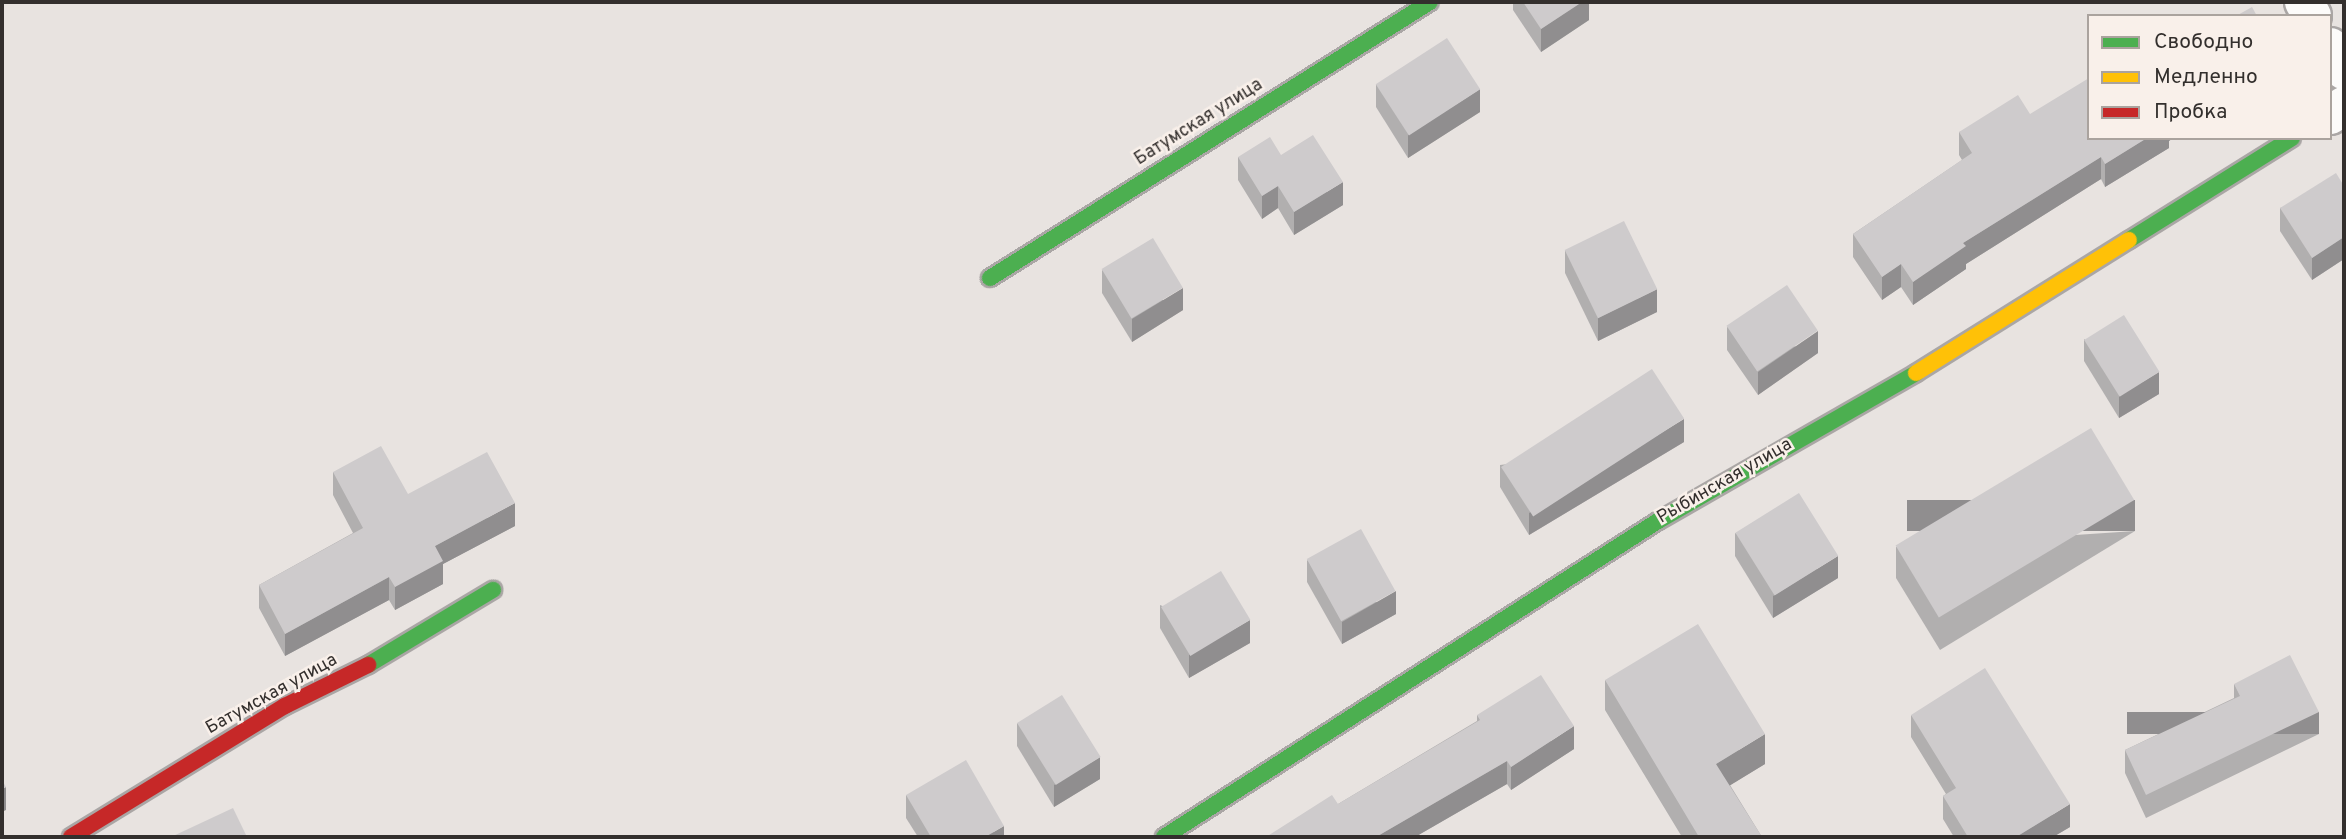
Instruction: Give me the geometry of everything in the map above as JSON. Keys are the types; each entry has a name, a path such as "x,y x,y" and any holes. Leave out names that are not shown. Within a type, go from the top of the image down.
{"street":[{"name":"Батумская улица","path":"990,278 1430,2"},
{"path":"2332,50 2344,70"},
{"name":"Рыбинская улица","path":"1164,837 1658,521 1868,403 2289,140"},
{"name":"Батумская улица","path":"71,837 285,706 385,656 493,590"}],"building":[{"path":"1523,2 1582,2 1541,29"},
{"path":"2252,7 2256,14 2240,14"},
{"path":"1447,38 1480,89 1409,135 1376,84"},
{"path":"2087,79 2087,140 2144,140 2105,164 2101,157 1963,243 1966,246 1913,282 1901,264 1882,277 1853,234 1972,153 1959,132 2018,95 2030,114"},
{"path":"1313,135 1343,182 1294,212 1278,186 1262,196 1238,157 1270,137 1281,155"},
{"path":"2336,173 2344,186 2344,237 2312,258 2280,208"},
{"path":"1624,221 1657,289 1598,318 1565,250"},
{"path":"1153,238 1183,288 1131,319 1102,269"},
{"path":"1787,285 1818,331 1757,371 1726,326"},
{"path":"2124,315 2160,372 2120,397 2084,340"},
{"path":"1652,369 1684,418 1533,517 1501,467"},
{"path":"2091,428 2134,500 1939,617 1896,545"},
{"path":"381,446 408,494 487,452 515,503 435,546 443,561 395,587 389,577 285,634 259,585 363,528 333,472"},
{"path":"1799,493 1838,556 1775,595 1735,533"},
{"path":"1361,529 1395,591 1341,621 1307,559"},
{"path":"1221,571 1250,620 1190,656 1161,607"},
{"path":"1698,624 1765,734 1716,764 1762,837 1699,837 1605,680"},
{"path":"2290,655 2319,712 2146,795 2125,750 2240,696 2234,684"},
{"path":"1985,668 2070,804 2016,837 1968,837 1943,796 1956,788 1911,715"},
{"path":"1541,675 1574,726 1511,767 1507,761 1376,837 1266,837 1332,795 1338,804 1480,720 1477,715"},
{"path":"1062,695 1101,757 1056,785 1017,723"},
{"path":"966,760 1004,826 985,837 931,837 906,795"},
{"path":"233,808 247,837 171,837"}],"traffic: fast":[{"path":"990,278 1430,2"},
{"path":"2129,240 2289,140"},
{"path":"1164,837 1658,521 1916,373"},
{"path":"368,665 493,590"}],"traffic: slow":[{"path":"1916,373 2129,240"}],"traffic: jam":[{"path":"71,837 285,706 368,665"}]}
